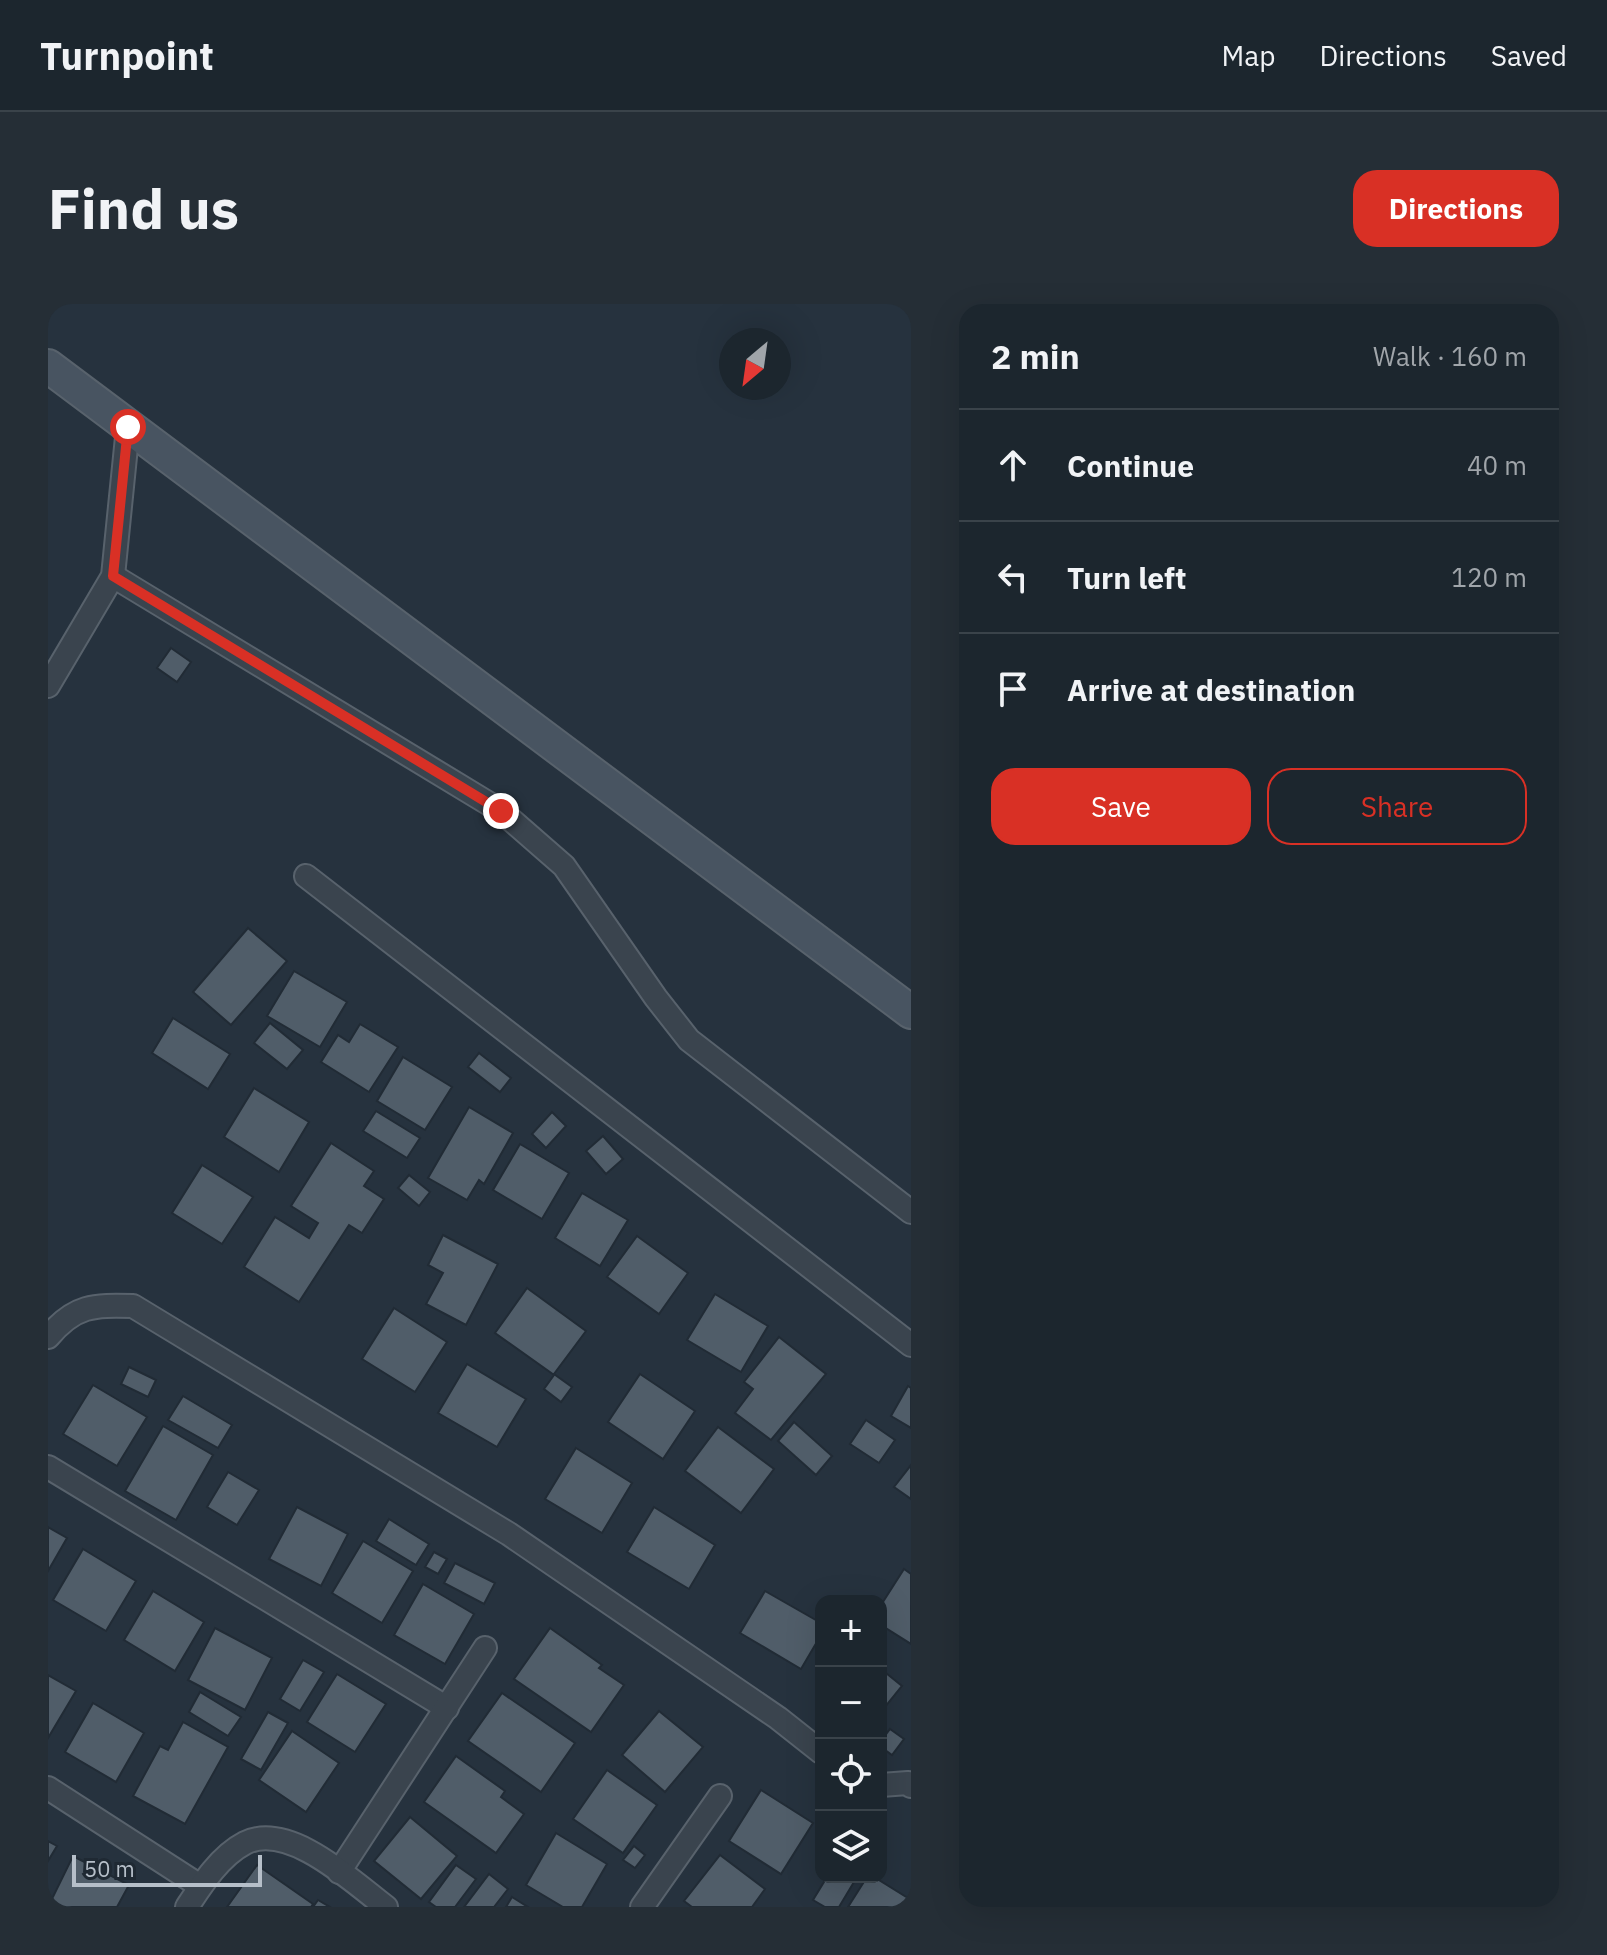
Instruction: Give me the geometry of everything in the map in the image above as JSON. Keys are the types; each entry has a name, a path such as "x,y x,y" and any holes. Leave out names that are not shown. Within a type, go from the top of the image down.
{"main road":[{"path":"48,366 911,1012"}],"street":[{"path":"48,686 113,576 128,427"},
{"path":"113,576 501,811 564,866 689,1040 911,1212"},
{"path":"306,876 911,1345"},
{"path":"48,1337 60,1323 93,1305 133,1306 509,1534 778,1718 815,1747"},
{"path":"48,1467 447,1708"},
{"path":"339,1872 485,1648"},
{"path":"887,1784 910,1782"},
{"path":"48,1788 200,1886"},
{"path":"642,1907 720,1796"},
{"path":"187,1907 221,1862 246,1842 273,1837 304,1848 383,1906"}],"building":[{"path":"171,648 191,662 177,682 157,668"},
{"path":"248,928 287,961 231,1025 193,992"},
{"path":"294,971 347,1002 320,1047 267,1016"},
{"path":"173,1018 230,1054 208,1089 152,1053"},
{"path":"270,1023 303,1050 287,1069 254,1043"},
{"path":"360,1024 398,1047 369,1092 321,1062 338,1035 349,1042"},
{"path":"479,1053 511,1078 500,1092 468,1067"},
{"path":"403,1057 452,1087 425,1130 377,1101"},
{"path":"254,1088 309,1122 279,1172 224,1137"},
{"path":"469,1107 513,1133 484,1184 479,1180 467,1200 428,1178"},
{"path":"376,1111 420,1138 407,1158 363,1131"},
{"path":"552,1112 566,1126 546,1148 532,1134"},
{"path":"603,1136 623,1159 606,1174 586,1151"},
{"path":"331,1143 374,1171 364,1186 384,1199 362,1233 349,1225 299,1302 244,1267 275,1217 309,1238 318,1223 291,1206"},
{"path":"520,1144 569,1173 542,1219 493,1190"},
{"path":"202,1165 253,1197 222,1244 172,1213"},
{"path":"409,1175 430,1192 419,1206 398,1188"},
{"path":"582,1193 628,1220 600,1266 555,1238"},
{"path":"443,1235 498,1264 466,1325 426,1304 443,1273 428,1265"},
{"path":"637,1236 688,1273 659,1314 607,1277"},
{"path":"527,1288 586,1331 554,1374 572,1387 561,1402 544,1389 554,1375 495,1333"},
{"path":"715,1294 768,1326 741,1372 687,1340"},
{"path":"394,1308 447,1342 415,1392 362,1359"},
{"path":"779,1337 826,1374 771,1440 735,1413 753,1389 744,1382"},
{"path":"467,1364 526,1399 497,1447 438,1413"},
{"path":"129,1367 156,1380 148,1397 121,1384"},
{"path":"640,1374 695,1411 663,1459 608,1422"},
{"path":"93,1385 147,1417 117,1466 63,1434"},
{"path":"908,1386 911,1388 911,1428 891,1416"},
{"path":"183,1396 232,1425 218,1448 168,1420"},
{"path":"866,1420 895,1440 879,1463 850,1444"},
{"path":"794,1422 832,1456 816,1475 778,1441"},
{"path":"163,1426 213,1455 176,1520 125,1491"},
{"path":"718,1427 774,1469 741,1513 685,1471"},
{"path":"576,1448 632,1483 602,1533 545,1499"},
{"path":"911,1465 911,1499 894,1487"},
{"path":"228,1472 259,1490 237,1525 207,1507"},
{"path":"297,1507 348,1534 321,1586 269,1559"},
{"path":"654,1507 715,1545 689,1589 627,1552"},
{"path":"389,1519 429,1544 416,1565 376,1541"},
{"path":"48,1527 67,1538 48,1571"},
{"path":"363,1541 413,1571 382,1623 332,1593"},
{"path":"83,1549 136,1581 106,1631 53,1600"},
{"path":"434,1552 447,1559 438,1574 425,1567"},
{"path":"455,1563 495,1583 484,1604 444,1583"},
{"path":"904,1569 911,1574 911,1644 887,1629 887,1596"},
{"path":"423,1584 474,1614 445,1664 394,1635"},
{"path":"153,1591 204,1622 175,1671 124,1640"},
{"path":"765,1591 815,1620 815,1645 801,1669 740,1633"},
{"path":"215,1628 272,1658 245,1710 188,1680"},
{"path":"550,1628 602,1665 599,1668 624,1685 591,1732 514,1679"},
{"path":"303,1660 324,1672 300,1711 280,1699"},
{"path":"337,1674 386,1704 355,1752 307,1722"},
{"path":"887,1674 902,1686 887,1705"},
{"path":"48,1675 76,1691 48,1738"},
{"path":"200,1692 241,1717 228,1736 189,1712"},
{"path":"502,1693 575,1743 541,1792 468,1741"},
{"path":"93,1703 144,1733 116,1782 65,1752"},
{"path":"659,1711 703,1747 665,1792 622,1755"},
{"path":"268,1712 288,1723 261,1770 241,1759"},
{"path":"183,1722 228,1747 185,1824 133,1796 160,1746 168,1750"},
{"path":"890,1729 904,1739 892,1755 887,1751 887,1733"},
{"path":"292,1731 339,1763 306,1812 259,1780"},
{"path":"456,1756 505,1791 501,1797 524,1814 496,1853 424,1802"},
{"path":"607,1770 657,1805 623,1853 573,1819"},
{"path":"761,1790 813,1823 781,1874 729,1841"},
{"path":"410,1817 457,1856 421,1899 374,1861"},
{"path":"556,1833 607,1864 582,1907 563,1907 526,1885"},
{"path":"48,1841 57,1846 48,1861"},
{"path":"634,1846 645,1855 635,1868 623,1860"},
{"path":"720,1855 765,1889 752,1907 692,1907 684,1901"},
{"path":"73,1856 129,1885 117,1907 48,1907"},
{"path":"257,1865 313,1904 311,1907 227,1907"},
{"path":"456,1865 476,1879 455,1907 436,1907 429,1902"},
{"path":"489,1874 508,1889 494,1907 464,1907"},
{"path":"823,1883 853,1883 839,1907 825,1907 813,1900"},
{"path":"863,1883 884,1883 911,1900 911,1907 848,1907"},
{"path":"512,1897 528,1907 506,1907"},
{"path":"318,1900 330,1907 313,1907"}],"route":[{"path":"128,427 113,576 501,811"}]}
